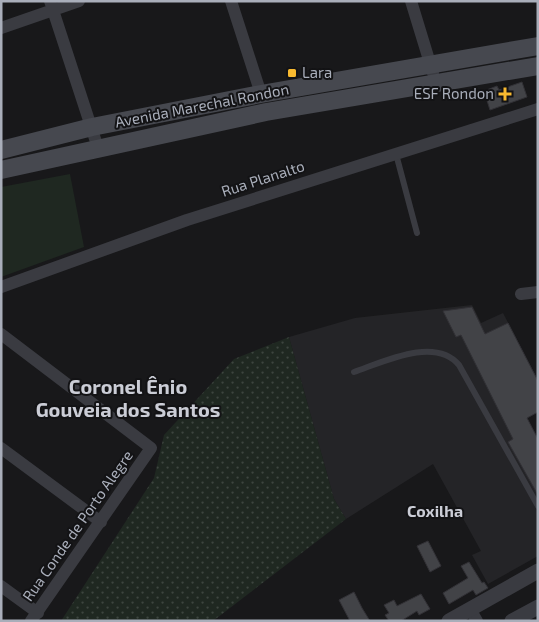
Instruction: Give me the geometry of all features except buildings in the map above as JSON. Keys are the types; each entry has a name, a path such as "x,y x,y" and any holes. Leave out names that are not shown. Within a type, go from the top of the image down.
{"main road":[{"name":"Avenida Marechal Rondon","path":"1,150 92,127 261,94 538,46"},
{"name":"Avenida Marechal Rondon","path":"1,170 266,112 538,66"}],"street":[{"path":"1,28 51,6 79,1"},
{"path":"231,1 261,94"},
{"path":"411,1 432,65 436,84"},
{"path":"51,6 92,127"},
{"name":"Rua Planalto","path":"1,287 187,220 538,109"},
{"name":"Avenida Marechal Rondon","path":"92,127 98,148"},
{"path":"521,294 538,292"},
{"name":"Rua Conde de Porto Alegre","path":"1,334 151,448 35,617"},
{"path":"1,448 101,522"},
{"path":"449,621 474,615 538,571"},
{"path":"1,586 35,617"},
{"path":"512,621 538,607"}],"lane":[{"path":"396,154 417,233"},
{"path":"354,372 412,352 442,354 453,358 538,506"}],"shaded area":[{"path":"70,174 84,247 1,277 1,187"},
{"path":"472,305 481,323 503,313 538,380 538,412 527,418 538,439 538,556 488,584 472,555 481,551 433,464 346,519 334,499 289,337 355,318"},
{"path":"289,337 334,499 346,519 213,621 61,621 154,478 164,435 234,359"}],"place":[{"name":"Lara","path":"292,73"},
{"name":"ESF Rondon","path":"505,94"}],"district":[{"name":"Coronel Ênio Gouveia dos Santos","path":"128,398"},
{"name":"Coxilha","path":"435,511"}]}
